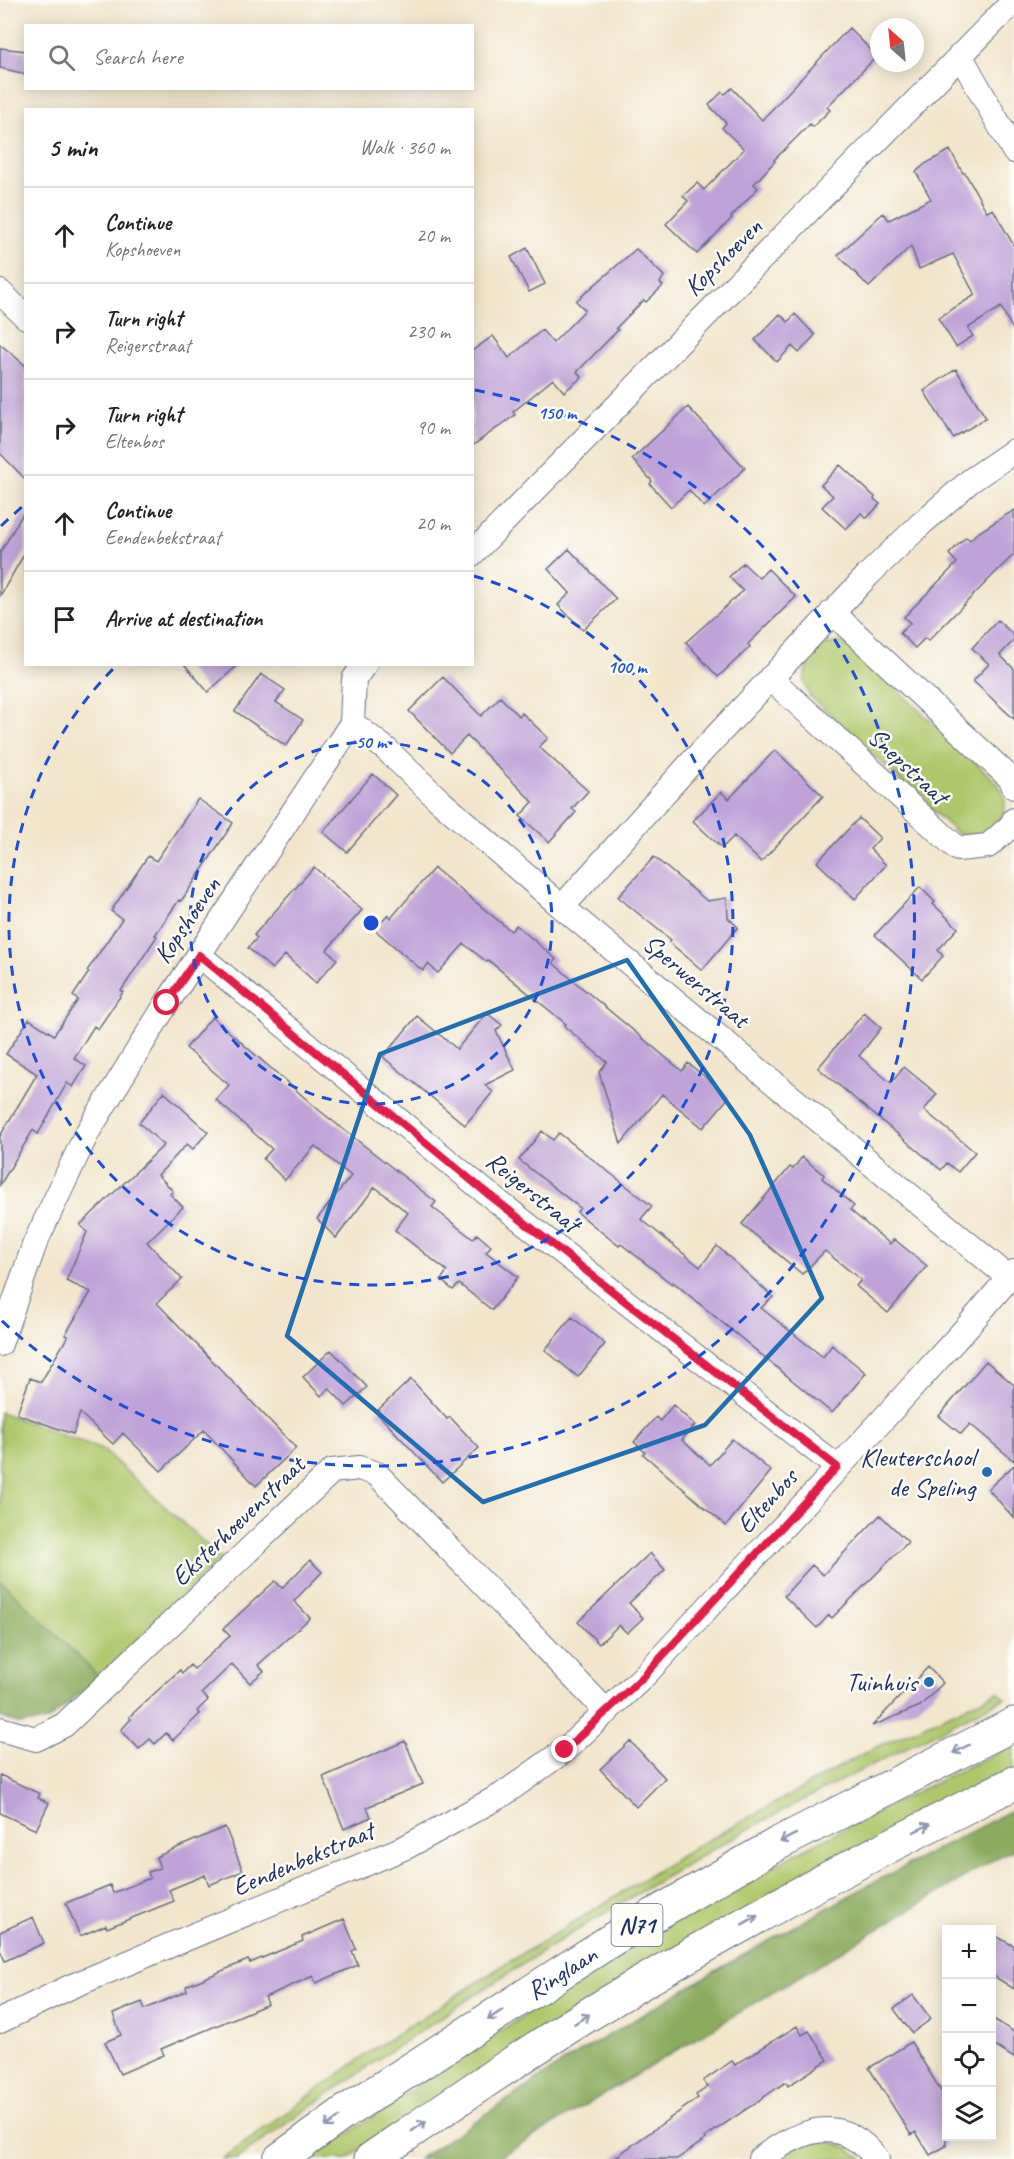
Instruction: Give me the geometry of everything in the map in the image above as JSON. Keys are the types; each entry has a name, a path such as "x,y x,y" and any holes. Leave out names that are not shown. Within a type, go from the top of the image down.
{"highway":[{"name":"Ringlaan","path":"280,2159 345,2112 616,1937 777,1844 1014,1724"},
{"name":"Ringlaan","path":"371,2159 474,2088 571,2026 746,1922 912,1833 1014,1783"}],"street":[{"name":"Kopshoeven","path":"474,552 1014,1"},
{"path":"960,56 1014,151"},
{"path":"0,292 24,315"},
{"path":"562,907 691,763 832,612 922,523 970,481 1014,452"},
{"path":"832,612 971,740 1011,779 1014,787"},
{"path":"352,669 352,723"},
{"name":"Snepstraat","path":"770,678 958,849 988,846 1012,825 1014,820"},
{"name":"Kopshoeven","path":"0,1344 10,1276 56,1198 87,1133 167,1003 352,723"},
{"name":"Sperwerstraat","path":"352,723 387,750 439,800 562,907 1011,1275"},
{"name":"Reigerstraat","path":"199,955 483,1190 837,1467"},
{"name":"Eltenbos","path":"606,1712 643,1677 697,1619 967,1327 1011,1275"},
{"name":"Eksterhoevenstraat","path":"0,1729 36,1739 64,1725 332,1471 359,1468 377,1474 606,1712"},
{"name":"Eendenbekstraat","path":"0,2021 70,1987 406,1847 502,1795 565,1750 606,1712"},
{"path":"760,2159 784,2141 805,2132 828,2129 845,2133 862,2143 877,2159"}],"highlighted area":[{"path":"627,960 750,1135 822,1298 705,1425 483,1502 287,1336 380,1054"}],"green space":[{"path":"840,642 851,647 998,785 1005,802 1003,814 992,830 979,836 958,834 810,696 804,683 807,661 825,645"},
{"path":"0,1412 103,1450 221,1558 99,1677 0,1580"},
{"path":"0,1580 99,1677 47,1721 20,1724 0,1717"},
{"path":"998,1692 1005,1698 747,1830 616,1906 487,1987 361,2071 237,2159 222,2159 375,2048 692,1849 870,1750"},
{"path":"1014,1745 1014,1768 464,2079 347,2159 311,2159 542,2004 684,1916 847,1827"},
{"path":"1014,1809 1014,1850 998,1857 496,2159 418,2159 569,2059 722,1967 863,1888"},
{"path":"829,2140 846,2147 863,2159 779,2159 799,2145"}],"building":[{"path":"849,28 870,49 870,63 827,107 830,110 813,127 810,124 774,160 754,184 758,188 697,254 666,224 688,201 683,196 697,183 704,190 744,149 722,128 726,123 709,105 722,92 725,94 732,88 762,120"},
{"path":"0,48 24,51 24,74 0,68"},
{"path":"950,150 987,212 993,209 1014,246 1014,332 1001,307 968,328 973,336 956,347 938,318 975,295 953,254 919,269 911,246 869,287 838,255 883,213 889,220 931,199 916,172 925,164"},
{"path":"527,248 545,284 529,292 511,257"},
{"path":"636,249 664,276 660,283 663,286 646,302 644,300 616,328 618,330 577,372 582,377 564,392 553,379 513,412 515,415 474,445 474,350 493,336 509,358 542,330 553,343 585,310 576,301"},
{"path":"780,314 788,322 795,314 815,335 799,353 792,346 777,362 755,340"},
{"path":"0,344 24,364 24,478 0,453"},
{"path":"956,369 986,418 953,438 924,391"},
{"path":"688,407 745,468 704,507 689,490 671,507 632,459"},
{"path":"840,465 880,504 867,518 861,513 846,529 822,507 833,496 821,485"},
{"path":"1014,510 1014,554 928,641 925,638 915,648 900,633 910,623 904,617 957,563 949,554 966,537 970,540"},
{"path":"24,511 24,554 0,596 0,553"},
{"path":"569,549 616,599 583,630 558,605 570,593 548,569"},
{"path":"743,563 759,578 768,569 796,597 748,644 750,647 718,677 686,642 743,591 729,577"},
{"path":"998,620 1014,636 1014,640 1000,655 1014,669 1014,719 973,681 989,664 972,648"},
{"path":"186,666 237,666 208,692"},
{"path":"261,674 285,690 276,702 303,720 286,746 235,711"},
{"path":"443,677 481,716 500,697 519,716 522,713 548,738 539,747 588,791 572,809 576,812 549,842 520,816 533,802 467,736 450,753 409,711"},
{"path":"775,750 823,796 761,862 734,836 722,848 693,821 721,792 729,799"},
{"path":"373,774 396,795 347,852 323,832"},
{"path":"198,799 233,823 188,891 181,901 179,900 155,935 157,936 98,1029 94,1026 74,1058 86,1066 73,1087 67,1083 38,1134 33,1130 0,1185 0,1136 37,1074 6,1054 29,1019 54,1035 78,1000 73,996 89,972 87,971 122,919 111,911 148,856 156,861"},
{"path":"859,818 880,838 870,849 886,865 855,899 817,862"},
{"path":"654,857 707,901 727,898 728,918 738,927 702,970 669,942 671,940 618,897"},
{"path":"314,867 362,910 327,950 337,959 316,983 285,955 272,969 248,948 257,938 254,935"},
{"path":"434,868 511,931 516,925 556,959 553,963 682,1071 688,1063 729,1097 703,1128 662,1094 621,1144 599,1072 607,1062 564,1026 566,1024 488,960 487,962 464,944 438,973 428,964 423,971 375,930 388,915 391,918"},
{"path":"920,887 935,902 933,904 958,928 938,950 943,956 922,979 875,935"},
{"path":"487,1013 502,1025 496,1031 515,1070 485,1085 493,1092 465,1125 383,1057 417,1016 457,1049"},
{"path":"864,1013 881,1028 859,1056 891,1083 904,1067 937,1094 924,1110 975,1152 958,1172 947,1163 941,1170 818,1068"},
{"path":"212,1017 320,1111 436,1202 432,1207 473,1239 477,1234 491,1246 486,1252 518,1277 492,1310 459,1284 453,1290 441,1280 447,1271 395,1230 408,1213 375,1187 336,1238 317,1219 351,1176 315,1146 285,1180 263,1159 272,1149 216,1100 229,1085 186,1048"},
{"path":"164,1092 208,1132 193,1149 187,1144 158,1175 173,1191 170,1194 183,1207 147,1242 182,1279 157,1303 296,1448 256,1486 204,1430 161,1471 123,1433 113,1444 80,1413 73,1434 17,1414 30,1378 41,1382 68,1336 65,1335 91,1292 66,1281 87,1232 80,1225 164,1145 139,1123"},
{"path":"542,1131 553,1140 559,1133 652,1206 641,1219 700,1267 717,1246 773,1297 761,1308 823,1357 832,1345 866,1373 832,1413 673,1282 672,1284 594,1226 577,1212 580,1208 519,1160"},
{"path":"802,1157 824,1175 822,1178 854,1206 850,1210 890,1244 894,1239 927,1266 888,1313 856,1286 861,1280 825,1251 802,1274 742,1224 790,1167 793,1169"},
{"path":"572,1317 605,1344 578,1377 545,1350"},
{"path":"331,1350 367,1387 346,1406 329,1388 321,1396 303,1377"},
{"path":"986,1361 1014,1385 1014,1461 970,1424 961,1434 939,1416"},
{"path":"411,1379 447,1419 450,1417 479,1448 442,1482 376,1412"},
{"path":"673,1405 695,1425 682,1440 710,1465 732,1439 771,1471 726,1526 643,1454 645,1452 634,1442 656,1417 660,1421"},
{"path":"1014,1465 1014,1518 988,1489"},
{"path":"880,1515 908,1542 832,1618 829,1615 817,1628 784,1596 812,1565 823,1575"},
{"path":"650,1553 665,1570 629,1603 643,1618 627,1633 619,1625 599,1644 578,1622"},
{"path":"310,1560 322,1572 294,1601 310,1618 258,1665 264,1671 250,1683 232,1664 202,1693 208,1700 197,1711 200,1714 173,1740 166,1733 155,1744 150,1739 139,1749 121,1730 131,1719 129,1717 180,1670 182,1673 190,1665 194,1669 230,1636 223,1629 275,1581 282,1588"},
{"path":"928,1667 943,1683 920,1706 872,1726"},
{"path":"405,1741 423,1784 367,1807 371,1817 344,1829 323,1777"},
{"path":"630,1741 665,1778 636,1807 600,1769"},
{"path":"0,1775 40,1794 38,1798 49,1803 36,1830 0,1813"},
{"path":"225,1827 243,1871 209,1885 205,1875 169,1890 174,1901 107,1928 106,1925 80,1936 66,1903 110,1885 113,1893 150,1878 148,1872 160,1868 156,1857"},
{"path":"33,1917 44,1943 5,1961 0,1950 0,1932"},
{"path":"344,1919 356,1949 352,1951 358,1965 316,1983 313,1976 265,1997 268,2004 161,2049 164,2055 120,2074 105,2042 121,2035 113,2014 142,2002 145,2009 187,1991 186,1986 248,1960 250,1963 303,1941 302,1937"},
{"path":"996,1936 1014,1946 1014,1989 996,1978"},
{"path":"913,1995 931,2019 912,2033 894,2009"},
{"path":"996,2021 1014,2032 1014,2058 996,2047"},
{"path":"797,2026 802,2035 809,2031 828,2060 788,2086 786,2082 677,2159 613,2159 698,2098 696,2095 708,2087 703,2081 732,2061 735,2065"},
{"path":"911,2042 942,2092 942,2141 946,2141 946,2146 930,2155 916,2132 911,2135 869,2068"}],"place":[{"name":"Kleuterschool de Speling","path":"987,1472"},
{"name":"Tuinhuis","path":"929,1682"}],"route":[{"path":"167,1003 199,955 483,1190 837,1467 643,1677 565,1750"}]}
